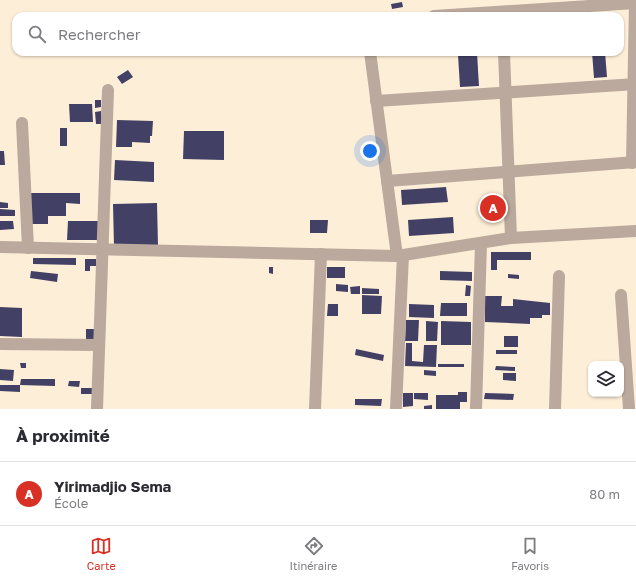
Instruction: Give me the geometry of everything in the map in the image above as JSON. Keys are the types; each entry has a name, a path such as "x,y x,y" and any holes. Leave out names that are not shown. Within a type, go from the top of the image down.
{"street":[{"path":"387,181 634,162 636,3 527,12"},
{"path":"370,56 387,181 400,255 396,409"},
{"path":"504,56 507,172 511,238"},
{"path":"376,101 635,84"},
{"path":"97,409 108,90"},
{"path":"22,123 28,248"},
{"path":"0,247 400,255 511,238 636,231"},
{"path":"476,409 481,243"},
{"path":"315,409 321,254"},
{"path":"555,409 559,276"},
{"path":"621,295 631,360 629,409"},
{"path":"0,344 99,345"}],"building":[{"path":"402,2 403,7 392,9 391,4"},
{"path":"458,56 477,56 479,86 460,87"},
{"path":"592,56 605,56 607,77 594,78"},
{"path":"128,70 133,77 122,84 117,77"},
{"path":"95,100 101,100 101,107 95,108"},
{"path":"69,104 92,104 93,122 70,122"},
{"path":"101,111 102,124 96,124 95,112"},
{"path":"117,120 153,121 150,143 132,142 132,147 116,147"},
{"path":"60,128 67,128 67,146 60,146"},
{"path":"184,131 224,131 224,160 183,159"},
{"path":"0,151 4,151 5,165 0,165"},
{"path":"115,160 154,162 154,182 114,180"},
{"path":"446,187 448,202 402,205 401,190"},
{"path":"31,193 80,193 80,204 66,203 66,216 48,216 48,224 31,224"},
{"path":"0,202 8,203 8,208 0,208"},
{"path":"157,203 158,246 114,247 113,204"},
{"path":"0,209 15,210 15,216 0,216"},
{"path":"453,217 454,233 409,236 408,220"},
{"path":"310,220 328,220 327,233 310,233"},
{"path":"0,221 13,221 14,229 0,230"},
{"path":"68,221 98,221 98,240 67,240"},
{"path":"491,252 531,252 531,260 497,260 497,270 491,270"},
{"path":"33,258 76,258 76,265 33,264"},
{"path":"85,259 96,259 96,266 90,266 90,271 85,271"},
{"path":"269,267 273,267 273,274 269,273"},
{"path":"327,267 345,267 345,278 327,278"},
{"path":"31,271 58,274 57,282 30,278"},
{"path":"440,271 472,272 472,281 440,280"},
{"path":"508,274 519,275 519,279 508,278"},
{"path":"336,284 348,285 348,292 336,291"},
{"path":"466,285 471,286 470,296 465,296"},
{"path":"360,286 360,294 351,294 350,287"},
{"path":"362,288 379,289 379,294 362,294"},
{"path":"362,295 382,296 381,314 362,314"},
{"path":"485,296 502,296 501,306 513,306 513,299 550,303 550,315 542,315 542,318 530,318 530,324 485,322"},
{"path":"441,303 467,303 467,316 440,316"},
{"path":"328,304 338,304 338,316 327,316"},
{"path":"409,304 434,305 434,318 409,317"},
{"path":"0,307 22,308 22,337 0,336"},
{"path":"406,320 419,320 418,341 405,341"},
{"path":"426,321 438,322 437,341 426,341"},
{"path":"441,321 471,322 471,345 441,345"},
{"path":"86,329 95,329 94,341 86,340"},
{"path":"504,336 518,336 518,347 504,347"},
{"path":"406,343 412,343 412,361 423,362 424,345 437,345 436,367 405,366"},
{"path":"356,349 384,355 383,361 355,355"},
{"path":"496,350 517,350 517,354 496,354"},
{"path":"20,363 26,363 26,368 21,368"},
{"path":"438,364 464,364 464,367 438,367"},
{"path":"496,366 515,367 515,371 495,370"},
{"path":"0,369 14,370 13,381 0,380"},
{"path":"424,370 436,371 436,376 424,375"},
{"path":"503,373 516,373 516,381 503,380"},
{"path":"21,379 55,379 55,386 20,385"},
{"path":"69,381 80,381 79,387 68,386"},
{"path":"0,385 20,385 20,392 0,391"},
{"path":"81,388 94,388 94,394 81,394"},
{"path":"458,392 467,392 467,402 460,402 460,409 436,409 436,395 458,395"},
{"path":"403,393 413,393 413,406 403,407"},
{"path":"414,393 428,393 428,400 414,399"},
{"path":"485,393 514,394 513,400 484,399"},
{"path":"355,399 382,399 381,406 355,405"},
{"path":"432,405 432,409 424,409 424,406"}],"place":[{"name":"Yirimadjio Sema","path":"493,208"}]}
